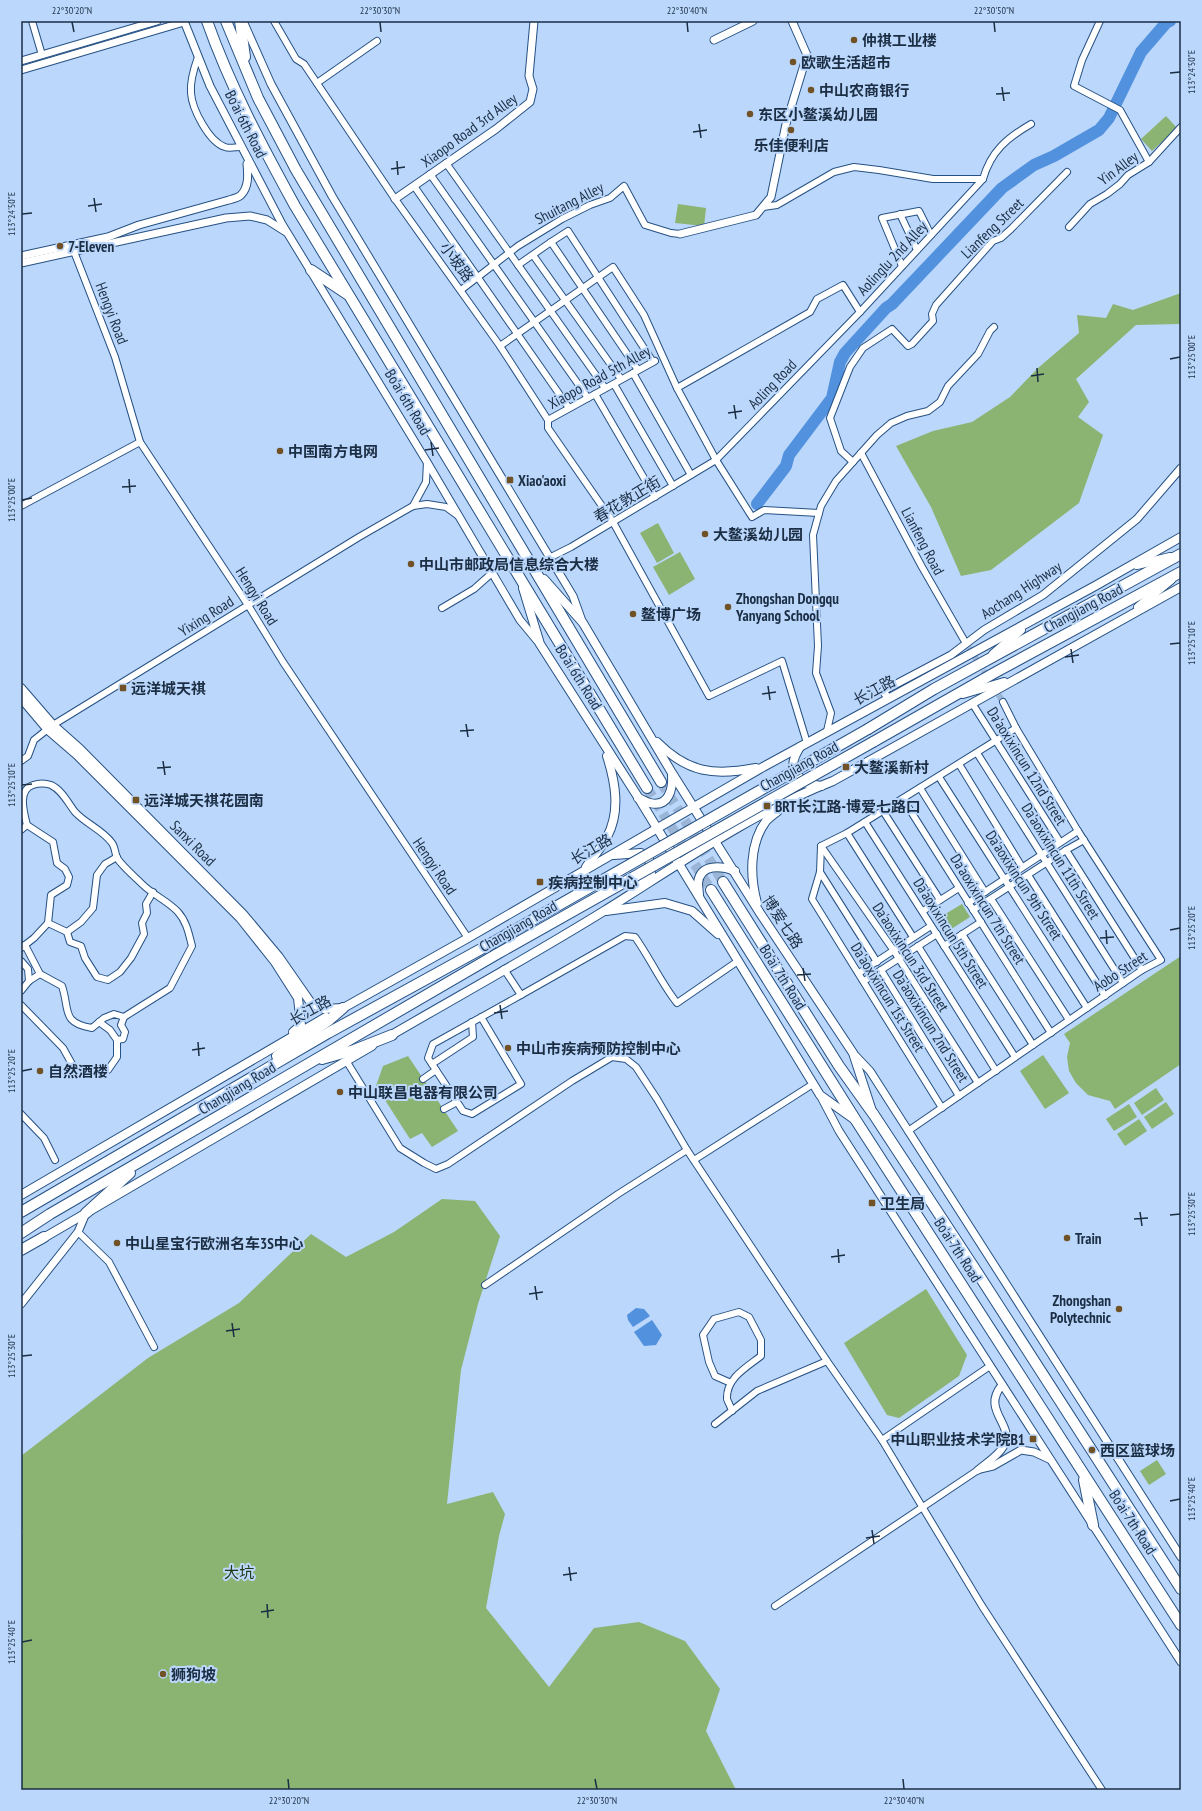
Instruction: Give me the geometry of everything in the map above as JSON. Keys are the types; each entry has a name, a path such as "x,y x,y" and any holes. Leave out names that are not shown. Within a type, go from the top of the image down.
{"highway":[{"name":"Bo'ai 6th Road","path":"207,21 220,57 255,133 295,206 647,788"},
{"name":"Bo'ai 6th Road","path":"226,21 258,98 296,170 661,782"},
{"path":"240,21 247,71"},
{"path":"311,270 350,296"},
{"name":"Changjiang Road","path":"21,1212 266,1069 492,943 868,729 934,689 1180,554"},
{"name":"Changjiang Road","path":"21,1233 50,1214 144,1161 497,954 951,698 1180,572"},
{"name":"Bo'ai 7th Road","path":"723,882 839,1066 874,1115 975,1269 1181,1589"},
{"name":"Bo'ai 7th Road","path":"711,890 857,1122 1181,1625"},
{"path":"266,1069 273,1059 328,1021 343,1008"},
{"path":"311,1062 332,1057 392,1035"},
{"path":"86,1213 144,1161"},
{"path":"21,1250 44,1237"},
{"path":"1083,1474 1093,1525"}],"main road":[{"name":"长江路","path":"21,1195 279,1044 468,938 694,806 827,731 1033,620 1181,537"},
{"path":"1129,566 1180,554"},
{"path":"531,565 582,623"},
{"path":"1120,621 1160,590 1180,572"},
{"path":"520,578 540,644"},
{"path":"21,1255 44,1237 347,1062 603,911 716,841 792,799 834,782 972,703 1181,587"},
{"path":"982,663 1033,620"},
{"name":"Bo'ai 6th Road","path":"582,623 672,773 706,824"},
{"name":"Bo'ai 6th Road","path":"540,644 638,797 668,848"},
{"path":"951,698 1016,679"},
{"name":"Sanxi Road","path":"21,688 51,727 77,755 240,918 275,962 298,998 301,1025 279,1044"},
{"path":"21,698 51,727"},
{"name":"Sanxi Road","path":"51,727 80,749 244,914 279,957 311,1003 324,1009 343,1008"},
{"path":"649,734 670,755 692,767 712,772 739,771 763,767"},
{"path":"804,744 793,758 793,766 803,783 821,786"},
{"path":"584,869 608,836 615,813 615,781 604,745"},
{"path":"638,797 651,804 662,802 671,794 673,785 672,773"},
{"path":"760,913 754,889 752,862 758,834 766,821 792,799"},
{"name":"博爱七路","path":"706,824 760,913 853,1053 874,1115"},
{"name":"Bo'ai 7th Road","path":"668,848 820,1096"},
{"path":"608,856 631,852 641,853 648,858 651,874 627,896"},
{"path":"699,898 698,882 703,872 712,867 723,866 735,871"},
{"path":"603,911 665,903 692,911 724,939"},
{"path":"820,1096 857,1122"}],"street":[{"path":"32,21 42,55"},
{"path":"21,61 157,21"},
{"path":"21,70 184,21"},
{"name":"Bo'ai 6th Road","path":"184,21 210,86 240,147 288,233 427,462 520,620 540,644"},
{"name":"Bo'ai 6th Road","path":"243,21 270,84 317,170 573,596 582,623"},
{"name":"小坡路","path":"274,21 296,59 304,64 395,199 500,346 548,420 548,428 613,522 709,696 782,661 804,744"},
{"name":"Xiaopo Road 3rd Alley","path":"395,199 496,129 530,102 533,89 529,76 534,21"},
{"path":"714,40 753,21"},
{"path":"680,234 756,215 771,197 786,124 807,55 792,21"},
{"path":"1100,21 1082,60 1074,86 1120,110 1149,162"},
{"path":"317,83 376,41"},
{"path":"198,56 193,71 190,94 199,119 211,137 225,147 240,147"},
{"name":"Aolinglu 2nd Alley","path":"677,388 810,312 816,299 843,285 860,312 983,179 988,163 1010,136 1031,124"},
{"name":"Yin Alley","path":"1069,227 1090,204 1107,194 1120,184 1128,175 1149,162 1181,127"},
{"path":"21,263 108,237 139,225 230,200 241,195 249,174 246,158"},
{"path":"446,163 605,388"},
{"path":"763,207 777,205 834,172 854,168 880,170 933,179 983,179"},
{"name":"Lianfeng Street","path":"853,462 841,451 830,418 850,367 863,348 892,329 908,346 912,344 933,322 932,314 936,305 993,241 1001,238 1011,229 1067,172"},
{"path":"430,174 588,398"},
{"path":"414,186 569,408"},
{"name":"Shuitang Alley","path":"461,290 510,253 562,219 590,205 610,198 624,186 645,224 671,233 680,234"},
{"path":"902,266 882,218 919,211 931,235"},
{"path":"900,214 918,250"},
{"path":"21,256 72,248 226,218 250,216 267,220 288,233"},
{"path":"518,265 568,231 653,362"},
{"path":"551,242 635,372 691,475"},
{"name":"Hengyi Road","path":"72,248 115,357 140,442 248,605 283,662 468,938"},
{"path":"533,255 621,380"},
{"name":"Xiaopo Road 5th Alley","path":"500,346 613,267 644,315 662,357 548,420"},
{"name":"Aoling Road","path":"716,460 860,312"},
{"path":"827,731 831,713 816,672 818,646 813,535 821,506 836,480 876,436 891,423 907,416 928,411 940,402 948,386 978,354 990,331 994,327"},
{"path":"662,357 716,460 752,517 764,510 819,513"},
{"path":"614,384 673,486"},
{"path":"595,394 654,497"},
{"path":"21,506 140,442"},
{"name":"Lianfeng Road","path":"861,453 922,567 964,640"},
{"name":"春花敦正街","path":"549,558 613,522 716,460"},
{"path":"413,506 426,482 427,462"},
{"name":"Aochang Highway","path":"888,698 883,690 951,655 984,630 1043,595 1088,561 1137,519 1181,468"},
{"name":"Yixing Road","path":"21,761 28,756 34,740 51,727 248,605 413,506 427,504 446,507 459,517"},
{"path":"442,608 474,589 492,573"},
{"path":"877,962 820,872 821,846 847,833 996,742 1016,728 1004,702"},
{"name":"Da'aoxixincun 12nd Street","path":"972,703 1060,842"},
{"name":"Aobo Street","path":"908,1131 1142,970 1161,960 1078,831 1016,728"},
{"name":"Da'aoxixincun 11th Street","path":"977,753 1123,983"},
{"path":"959,764 1022,867"},
{"name":"Da'aoxixincun 9th Street","path":"939,776 1087,1008"},
{"path":"117,1040 123,1039 125,1032 121,1025 124,1017 170,988 192,946 187,928 179,913 144,886 117,857 113,844 98,829 79,816 62,794 52,786 40,782 28,786 24,793 24,814 27,825 53,842 57,863 65,869 69,878 67,885 51,895 48,923 23,947 40,974 62,986 66,998 67,1014 73,1022 81,1026 92,1028 99,1022 114,1014 124,1017"},
{"path":"920,788 985,892"},
{"name":"Da'aoxixincun 7th Street","path":"902,799 1051,1033"},
{"path":"883,811 940,900"},
{"name":"Da'aoxixincun 5th Street","path":"865,822 1015,1057"},
{"path":"21,830 27,825"},
{"path":"968,903 1078,831"},
{"path":"847,833 913,937"},
{"path":"973,910 1084,840"},
{"name":"Da'aoxixincun 3rd Street","path":"821,846 894,951 978,1083"},
{"path":"1066,850 1142,970"},
{"path":"67,932 81,922 93,908 97,875 105,864 117,857"},
{"name":"Da'aoxixincun 1st Street","path":"820,872 812,899 942,1108"},
{"path":"1028,875 1105,996"},
{"path":"923,911 959,888"},
{"path":"48,923 67,932 70,942 81,946 85,958 97,977 108,980 120,972 132,958 144,934 142,924 147,913 146,904 153,892"},
{"path":"991,898 1069,1020"},
{"path":"944,946 981,922"},
{"path":"859,974 913,937 932,926"},
{"path":"864,981 937,934"},
{"path":"962,934 1033,1045"},
{"path":"481,1017 521,1084 472,1114 463,1112 428,1058 433,1044 472,1022 481,1017 521,995 625,936 635,937 669,993 677,1003 738,961"},
{"path":"918,946 996,1070"},
{"path":"21,961 28,969 30,981"},
{"path":"504,969 521,995"},
{"name":"Da'aoxixincun 2nd Street","path":"881,970 959,1096"},
{"path":"21,991 30,981 40,974"},
{"path":"21,1005 63,1048 73,1066 89,1073 108,1070 117,1056 117,1040 110,1030 99,1022"},
{"path":"432,1064 473,1037 472,1022"},
{"path":"853,1053 870,1071 1181,1557"},
{"path":"347,1062 400,1148 436,1169 448,1164 572,1081 612,1057 626,1059 636,1067 687,1150 827,1361 882,1440 982,1606 1102,1790"},
{"path":"423,1079 436,1070"},
{"path":"694,1160 813,1084"},
{"path":"820,1096 839,1132 1181,1662"},
{"path":"444,1109 457,1102"},
{"path":"21,1114 44,1138 55,1160"},
{"path":"485,1285 687,1150"},
{"path":"21,1304 78,1232 86,1213"},
{"path":"78,1232 109,1262 154,1347"},
{"path":"731,1383 715,1376 709,1362 703,1336 714,1319 739,1312 748,1317 761,1340 761,1356 739,1372 731,1383 727,1399 732,1411"},
{"path":"715,1424 757,1391 827,1361"},
{"path":"882,1440 990,1366"},
{"path":"775,1606 978,1470 1001,1450 1006,1441 1006,1430 995,1410 994,1403 997,1390 1002,1384"},
{"path":"978,1470 992,1466 1021,1450 1034,1452 1050,1459"}],"green space":[{"path":"1166,116 1177,128 1152,151 1141,139"},
{"path":"678,204 706,208 704,226 675,223"},
{"path":"1181,293 1181,324 1136,325 1076,379 1089,402 1078,417 1103,435 1079,503 991,570 961,576 931,507 896,446 933,431 972,422 1010,397 1038,368 1079,333 1077,315 1106,318 1113,304 1133,310"},
{"path":"658,523 674,553 657,563 640,533"},
{"path":"680,552 695,579 669,595 653,567"},
{"path":"962,904 970,917 945,933 937,919"},
{"path":"1181,956 1181,1064 1115,1109 1110,1101 1088,1095 1076,1083 1069,1071 1067,1057 1070,1043 1064,1034"},
{"path":"1043,1055 1069,1093 1045,1109 1020,1071"},
{"path":"408,1056 458,1131 432,1147 422,1133 410,1139 376,1086 383,1066"},
{"path":"1156,1088 1164,1100 1142,1115 1134,1103"},
{"path":"1166,1102 1174,1114 1152,1129 1144,1117"},
{"path":"1129,1104 1137,1117 1114,1131 1106,1119"},
{"path":"1139,1119 1147,1131 1125,1146 1117,1134"},
{"name":"大坑","path":"442,1199 475,1201 500,1236 478,1304 461,1370 447,1504 493,1492 505,1514 499,1536 486,1608 549,1687 594,1628 639,1622 685,1641 720,1689 706,1731 736,1790 21,1790 21,1535 23,1532 21,1530 21,1456 148,1358 239,1303 311,1234 346,1257 394,1232"},
{"path":"926,1289 967,1355 959,1376 899,1418 887,1415 844,1343"},
{"path":"1157,1460 1166,1474 1149,1485 1140,1471"}],"water":[{"path":"636,1308 644,1309 650,1316 633,1327 628,1320 627,1315"},
{"path":"652,1320 662,1335 656,1345 644,1346 634,1332"}],"waterway":[{"path":"757,504 786,466 789,455 832,398 840,362 845,353 886,308 892,304 1002,188 1034,165 1054,156 1099,130 1109,118 1141,52 1166,23 1170,21"}],"tunnel":[{"path":"964,640 989,679"},
{"path":"994,687 1003,702"},
{"path":"661,782 723,882"},
{"path":"647,788 711,890"}],"place":[{"name":"仲祺工业楼","path":"854,40"},
{"name":"欧歌生活超市","path":"793,62"},
{"name":"中山农商银行","path":"811,90"},
{"name":"东区小鳌溪幼儿园","path":"750,114"},
{"name":"乐佳便利店","path":"791,130"},
{"name":"7-Eleven","path":"60,246"},
{"name":"中国南方电网","path":"280,451"},
{"name":"Xiao'aoxi","path":"510,480"},
{"name":"大鳌溪幼儿园","path":"705,534"},
{"name":"中山市邮政局信息综合大楼","path":"411,564"},
{"name":"Zhongshan Dongqu Yanyang School","path":"728,607"},
{"name":"鳌博广场","path":"633,614"},
{"name":"远洋城天祺","path":"123,688"},
{"name":"大鳌溪新村","path":"846,767"},
{"name":"远洋城天祺花园南","path":"136,800"},
{"name":"BRT长江路-博爱七路口","path":"767,806"},
{"name":"疾病控制中心","path":"540,882"},
{"name":"中山市疾病预防控制中心","path":"508,1048"},
{"name":"自然酒楼","path":"40,1071"},
{"name":"中山联昌电器有限公司","path":"340,1092"},
{"name":"卫生局","path":"872,1203"},
{"name":"Train","path":"1067,1238"},
{"name":"中山星宝行欧洲名车3S中心","path":"117,1243"},
{"name":"Zhongshan Polytechnic","path":"1119,1309"},
{"name":"中山职业技术学院B1","path":"1033,1439"},
{"name":"西区篮球场","path":"1092,1450"},
{"name":"狮狗坡","path":"163,1674"}]}
